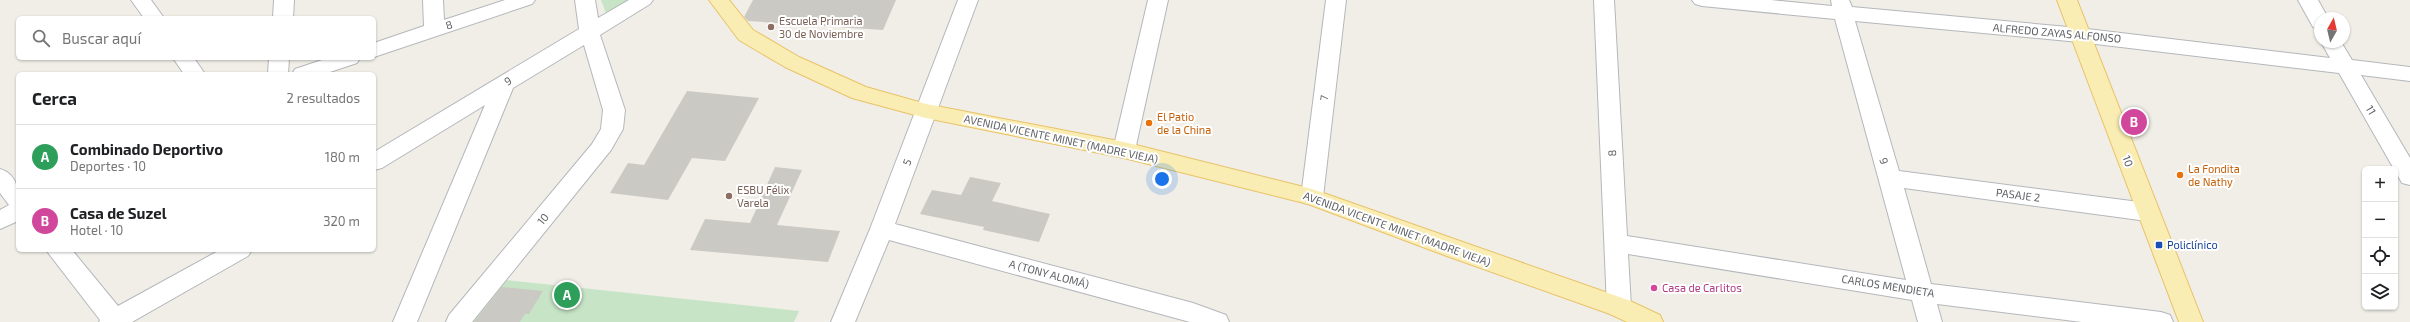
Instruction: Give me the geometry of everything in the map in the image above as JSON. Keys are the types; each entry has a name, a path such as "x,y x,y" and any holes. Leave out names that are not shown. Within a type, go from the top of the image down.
{"main road":[{"name":"AVENIDA VICENTE MINET (MADRE VIEJA)","path":"719,0 746,35 792,62 858,93 926,111 1124,150 1312,197 1452,249 1619,307 1651,322"},
{"name":"10","path":"2067,0 2190,322"}],"street":[{"path":"141,0 153,16"},
{"path":"283,16 284,0"},
{"path":"433,0 434,30"},
{"name":"8","path":"376,49 525,0"},
{"path":"585,0 590,33"},
{"name":"9","path":"376,161 643,0"},
{"name":"5","path":"843,322 882,229 968,0"},
{"path":"1124,150 1158,0"},
{"name":"7","path":"1312,197 1336,0"},
{"name":"8","path":"1604,0 1619,307"},
{"name":"ALFREDO ZAYAS ALFONSO","path":"1702,0 1841,7 2345,65 2410,74"},
{"path":"2308,0 2315,12"},
{"name":"9","path":"1841,7 1930,322"},
{"name":"10","path":"458,322 600,150 612,128 614,110 590,33"},
{"name":"11","path":"2335,48 2410,177"},
{"path":"185,60 194,72"},
{"path":"278,72 279,60"},
{"path":"308,72 344,60"},
{"path":"405,322 504,84"},
{"path":"0,178 16,198"},
{"name":"PASAJE 2","path":"1889,178 2147,212"},
{"path":"0,220 16,212"},
{"name":"A (TONY ALOMÁ)","path":"882,229 1193,313 1217,322"},
{"name":"CARLOS MENDIETA","path":"1616,242 1921,292 2161,322"},
{"path":"60,252 114,321 236,252"}],"green space":[{"path":"601,0 634,0 607,16"},
{"path":"497,279 799,311 794,322 467,322"}],"building":[{"path":"753,0 896,0 883,30 748,21 744,17"},
{"path":"687,91 759,98 725,161 692,158 668,200 610,193 628,163 644,165"},
{"path":"775,167 802,170 777,225 840,231 828,262 690,250 705,219 750,223"},
{"path":"970,177 1001,183 992,201 1050,214 1039,242 983,230 984,227 920,214 932,190 961,195"},
{"path":"502,287 543,291 529,314 525,314 520,322 474,322"}],"place":[{"name":"Escuela Primaria 30 de Noviembre","path":"771,27"},
{"name":"Casa de Suzel","path":"2134,122"},
{"name":"El Patio de la China","path":"1149,123"},
{"name":"La Fondita de Nathy","path":"2180,175"},
{"name":"ESBU Félix Varela","path":"729,196"},
{"name":"Policlínico","path":"2159,245"},
{"name":"Casa de Carlitos","path":"1654,288"},
{"name":"Combinado Deportivo","path":"567,295"}]}
